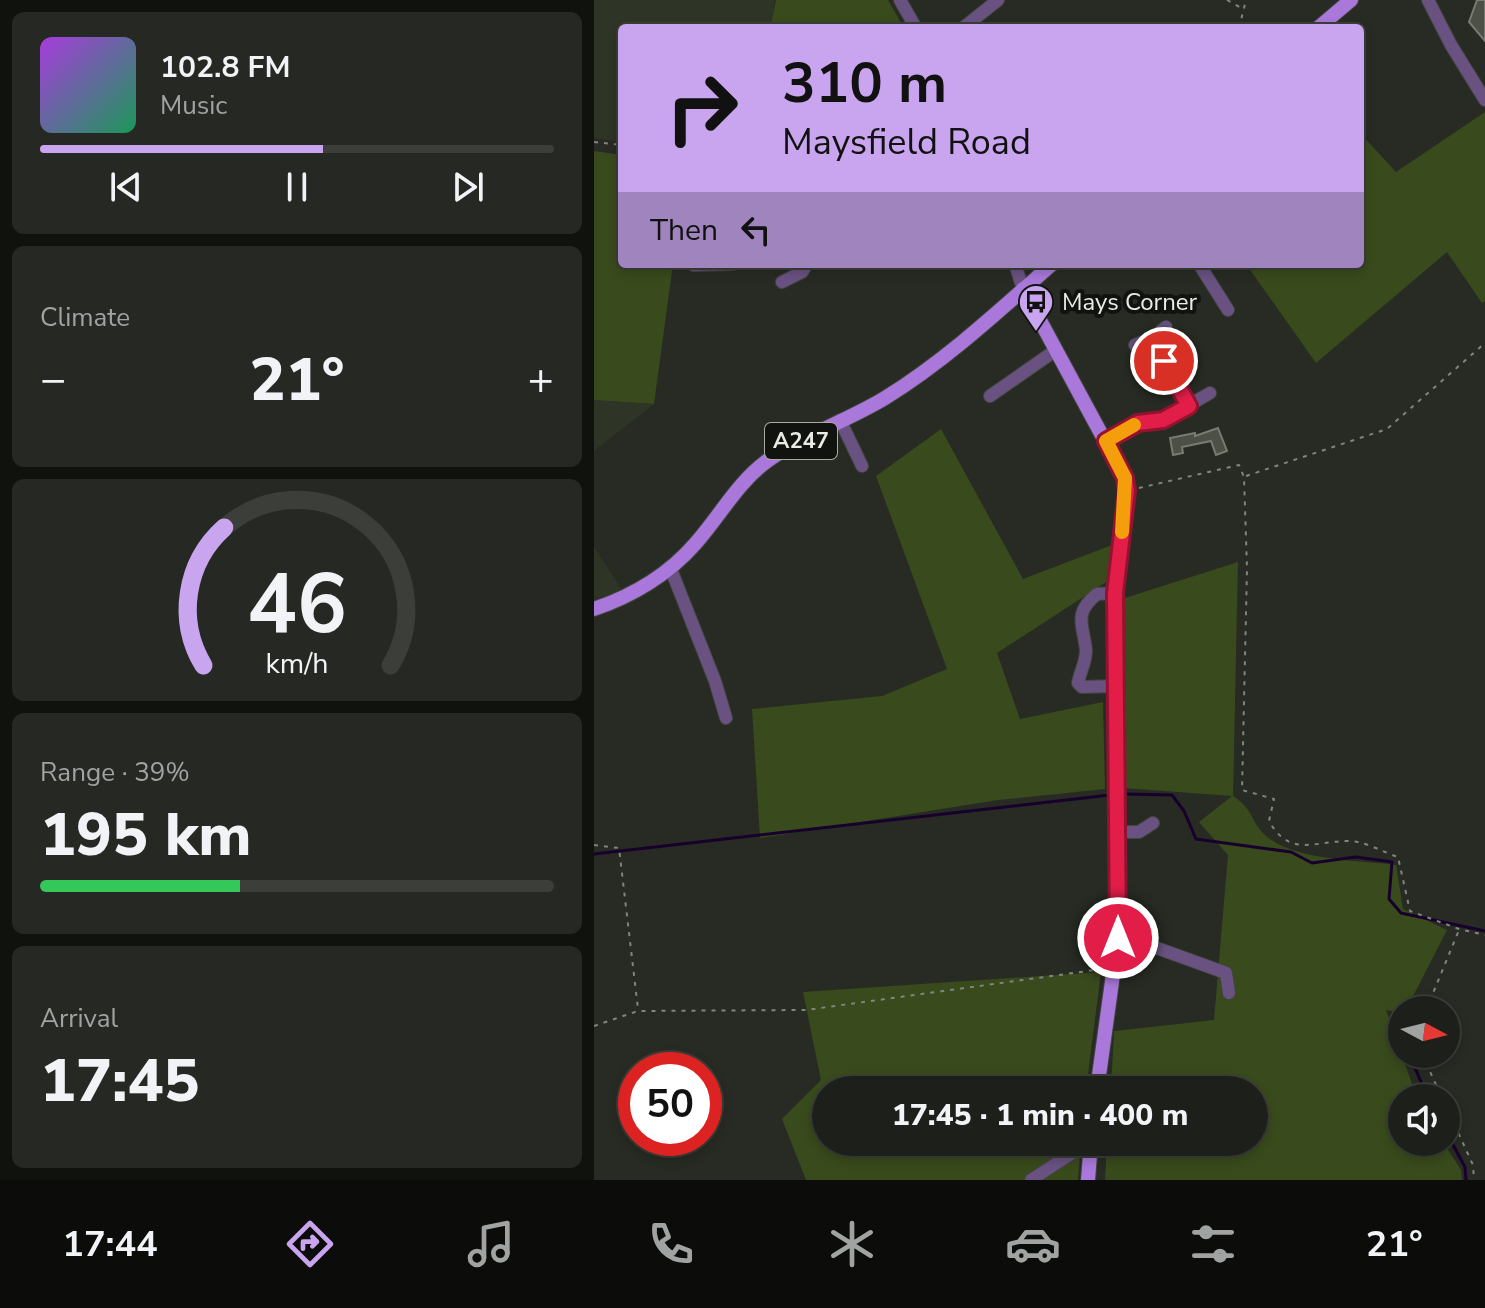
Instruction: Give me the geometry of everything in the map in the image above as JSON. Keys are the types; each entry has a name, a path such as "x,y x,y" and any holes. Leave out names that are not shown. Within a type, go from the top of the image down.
{"main road":[{"path":"1323,24 1351,0"},
{"name":"A247","path":"594,609 631,594 670,567 695,544 736,490 766,462 882,400 918,377 1047,268"},
{"path":"1023,289 1106,441 1125,478 1127,491 1115,593 1118,938 1099,1076"},
{"path":"1088,1180 1089,1156"}],"street":[{"path":"900,0 914,24"},
{"path":"968,24 998,0"},
{"path":"1428,0 1478,80 1485,100"},
{"path":"782,282 804,268"},
{"path":"1016,268 1023,289"},
{"path":"1202,268 1228,310"},
{"path":"1135,345 1152,338 1166,327"},
{"path":"1152,338 1189,406"},
{"path":"990,396 1056,350"},
{"path":"1106,441 1138,423 1163,426 1210,393"},
{"path":"840,420 862,466"},
{"path":"670,567 715,681 726,718"},
{"path":"1115,593 1097,594 1084,607 1080,620 1086,656 1078,683 1082,687 1115,686"},
{"path":"1117,832 1138,838 1153,823"},
{"path":"1118,938 1132,939 1226,973 1229,993"},
{"path":"1031,1180 1068,1156"}],"path":[{"path":"1227,0 1244,9"},
{"path":"1240,24 1246,0"},
{"path":"594,142 618,145"},
{"path":"1244,477 1387,429 1485,343"},
{"path":"1127,491 1239,465 1244,477 1247,569 1242,790 1274,799 1269,821 1278,836 1300,847 1352,841 1398,857 1410,911 1485,935"},
{"path":"594,845 619,848 638,1011"},
{"path":"1432,996 1459,929"},
{"path":"594,1026 638,1011 806,1010 1115,967"},
{"path":"1460,1137 1473,1165 1474,1180"}],"shaded area":[{"path":"594,0 775,0 771,24 618,24 618,141 594,138"},
{"path":"594,400 654,404 594,451"},
{"path":"594,547 622,590 594,600"}],"green space":[{"path":"776,0 888,0 902,24 771,24"},
{"path":"1485,112 1485,301 1482,303 1447,252 1316,363 1249,268 1364,268 1364,137 1396,172"},
{"path":"594,151 618,154 618,268 672,268 654,404 594,400"},
{"path":"941,429 1023,579 1112,545 1108,581 997,653 1020,719 1103,702 1105,789 998,800 760,838 752,709 882,696 947,669 876,476"},
{"path":"1238,562 1233,796 1245,806 1264,834 1291,850 1326,858 1396,865 1403,909 1447,930 1413,996 1388,996 1388,1068 1406,1068 1412,1084 1388,1084 1388,1156 1452,1156 1461,1170 1462,1180 1105,1180 1106,1156 1268,1156 1268,1076 1112,1076 1114,1031 1214,1020 1228,855 1199,822 1232,796 1124,788 1125,598"},
{"path":"1101,972 1088,1076 820,1076 803,992"},
{"path":"812,1089 812,1156 1080,1156 1078,1180 806,1180 782,1119"}],"building":[{"path":"1477,0 1485,0 1485,41 1469,22"},
{"path":"1218,428 1227,451 1216,455 1211,441 1182,447 1183,453 1173,455 1170,438 1195,433 1195,436"}],"waterway":[{"path":"1124,794 1172,795 1184,811 1196,839 1291,852 1312,863 1356,857 1392,862 1389,899 1401,913 1485,931"},
{"path":"594,854 1110,795"},
{"path":"1415,1068 1422,1084"},
{"path":"1459,1156 1465,1167 1466,1180"}],"slow traffic":[{"path":"1122,532 1127,491 1125,478 1106,441 1134,425"}],"place":[{"name":"Mays Corner","path":"1036,333"}],"route":[{"path":"1118,938 1115,593 1127,491 1125,478 1106,441 1138,423 1163,420 1189,406 1164,361"}]}
